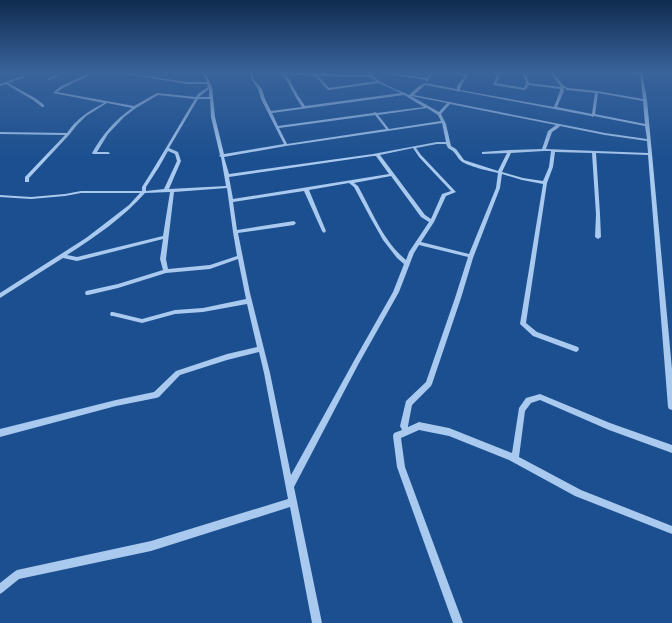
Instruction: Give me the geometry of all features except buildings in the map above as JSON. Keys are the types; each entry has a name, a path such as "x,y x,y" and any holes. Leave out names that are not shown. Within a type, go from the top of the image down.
{"street":[{"path":"37,101 43,106"},
{"path":"102,101 136,107"},
{"path":"108,153 94,153 98,144 118,120 146,101"},
{"path":"0,296 88,239 126,210 144,192 144,187 196,101"},
{"path":"211,101 221,156 227,176 240,257 294,502 317,623"},
{"path":"265,101 286,145"},
{"path":"300,101 304,108"},
{"path":"270,112 353,101"},
{"path":"418,101 439,114 443,122 449,147 455,150 463,161 522,179 545,183"},
{"path":"438,101 605,134 648,140"},
{"path":"516,101 647,125"},
{"path":"555,108 558,101"},
{"path":"593,116 595,101"},
{"path":"645,101 672,407"},
{"path":"27,181 27,178 68,134 72,127 91,111 107,102"},
{"path":"439,114 449,103"},
{"path":"277,127 428,107"},
{"path":"375,113 388,130"},
{"path":"221,156 443,122"},
{"path":"544,150 550,131 558,127 559,124"},
{"path":"0,133 68,134"},
{"path":"227,176 377,154 437,143 448,143"},
{"path":"290,486 396,292 411,253 432,222 444,195 454,192 420,156 414,147"},
{"path":"166,271 163,259 169,190 179,161 177,153 167,148"},
{"path":"483,153 544,150 649,154"},
{"path":"406,432 404,426 409,403 429,384 458,298 470,256 498,188 500,172 510,151"},
{"path":"553,151 551,167 545,183 523,324 535,334 576,349"},
{"path":"594,152 598,237"},
{"path":"377,154 423,216 432,222"},
{"path":"230,201 392,175"},
{"path":"350,182 356,186 375,222 398,258 407,264"},
{"path":"0,196 31,198 81,192 144,192 228,187"},
{"path":"306,189 324,231"},
{"path":"235,232 294,223"},
{"path":"62,256 77,259 166,237"},
{"path":"419,243 470,256"},
{"path":"88,293 118,286 166,271 210,267 240,257"},
{"path":"113,314 142,321 176,312 203,310 249,301"},
{"path":"0,433 116,403 156,395 178,373 227,357 261,349"},
{"path":"515,459 522,410 529,400 540,397 609,426 672,449"},
{"path":"458,623 401,466 397,436 419,426 449,432 515,459 578,493 672,530"},
{"path":"0,589 17,575 151,546 294,502"}]}
